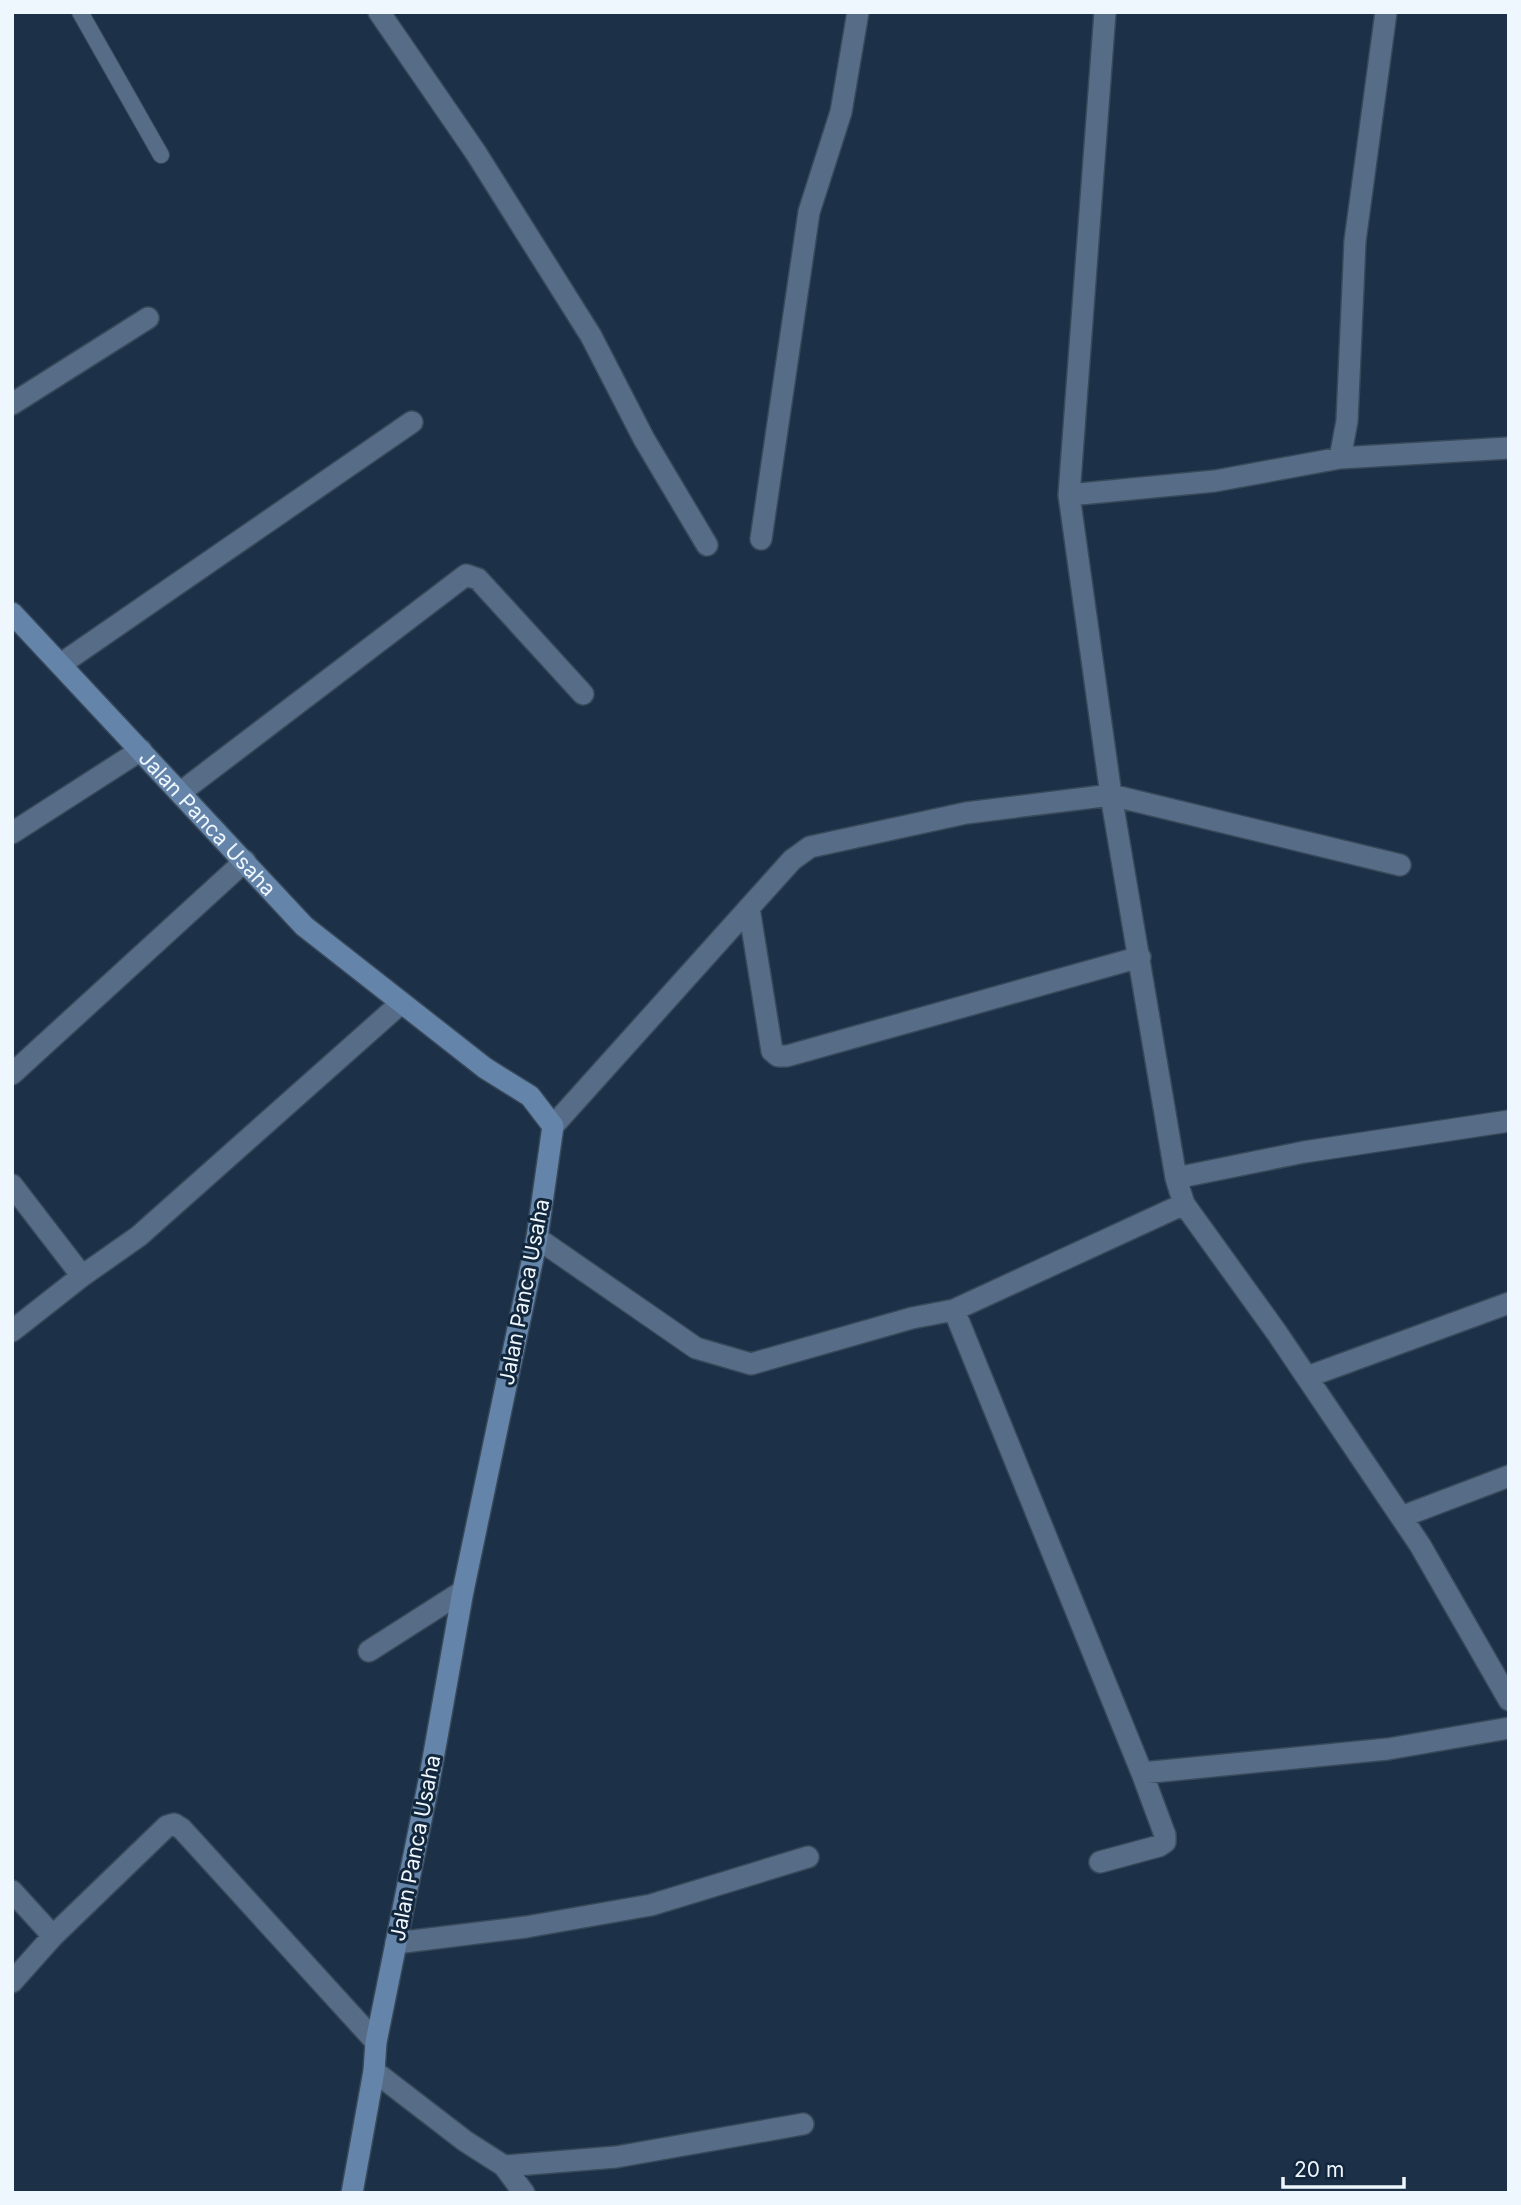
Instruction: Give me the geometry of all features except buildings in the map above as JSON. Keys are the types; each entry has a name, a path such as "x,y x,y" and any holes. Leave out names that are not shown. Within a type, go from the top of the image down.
{"street":[{"path":"379,12 476,153 591,337 645,439 707,545"},
{"path":"761,539 809,212 841,112 858,12"},
{"path":"1105,12 1069,495 1111,795 1176,1178 1184,1204 1307,1377 1420,1545 1509,1700"},
{"path":"1340,458 1347,421 1354,241 1386,12"},
{"path":"12,404 148,318"},
{"path":"61,664 412,422"},
{"path":"1069,495 1214,481 1340,458 1509,448"},
{"path":"181,792 462,576 469,575 478,579 583,694"},
{"name":"Jalan Panca Usaha","path":"12,613 304,926 400,1004 485,1068 530,1096 553,1126 537,1238 463,1591 430,1776 376,2042 374,2071 352,2193"},
{"path":"12,833 142,750"},
{"path":"553,1126 792,860 810,846 966,813 1111,795 1400,865"},
{"path":"12,1074 245,861"},
{"path":"749,908 772,1051 778,1056 787,1056 1140,957"},
{"path":"12,1331 82,1276 139,1236 400,1004"},
{"path":"1176,1178 1304,1152 1509,1121"},
{"path":"12,1185 82,1276"},
{"path":"537,1238 696,1348 751,1364 912,1318 954,1310 1184,1204"},
{"path":"1307,1377 1509,1303"},
{"path":"954,1310 1165,1835 1165,1842 1159,1846 1100,1862"},
{"path":"1401,1517 1509,1476"},
{"path":"369,1651 463,1591"},
{"path":"1142,1773 1388,1749 1509,1728"},
{"path":"12,1982 53,1936 167,1826 174,1824 182,1829 376,2042"},
{"path":"396,1942 526,1927 651,1905 808,1857"},
{"path":"12,1891 53,1936"},
{"path":"374,2071 464,2141 504,2166 524,2193"},
{"path":"504,2166 616,2157 803,2124"}],"lane":[{"path":"80,12 161,155"}]}
